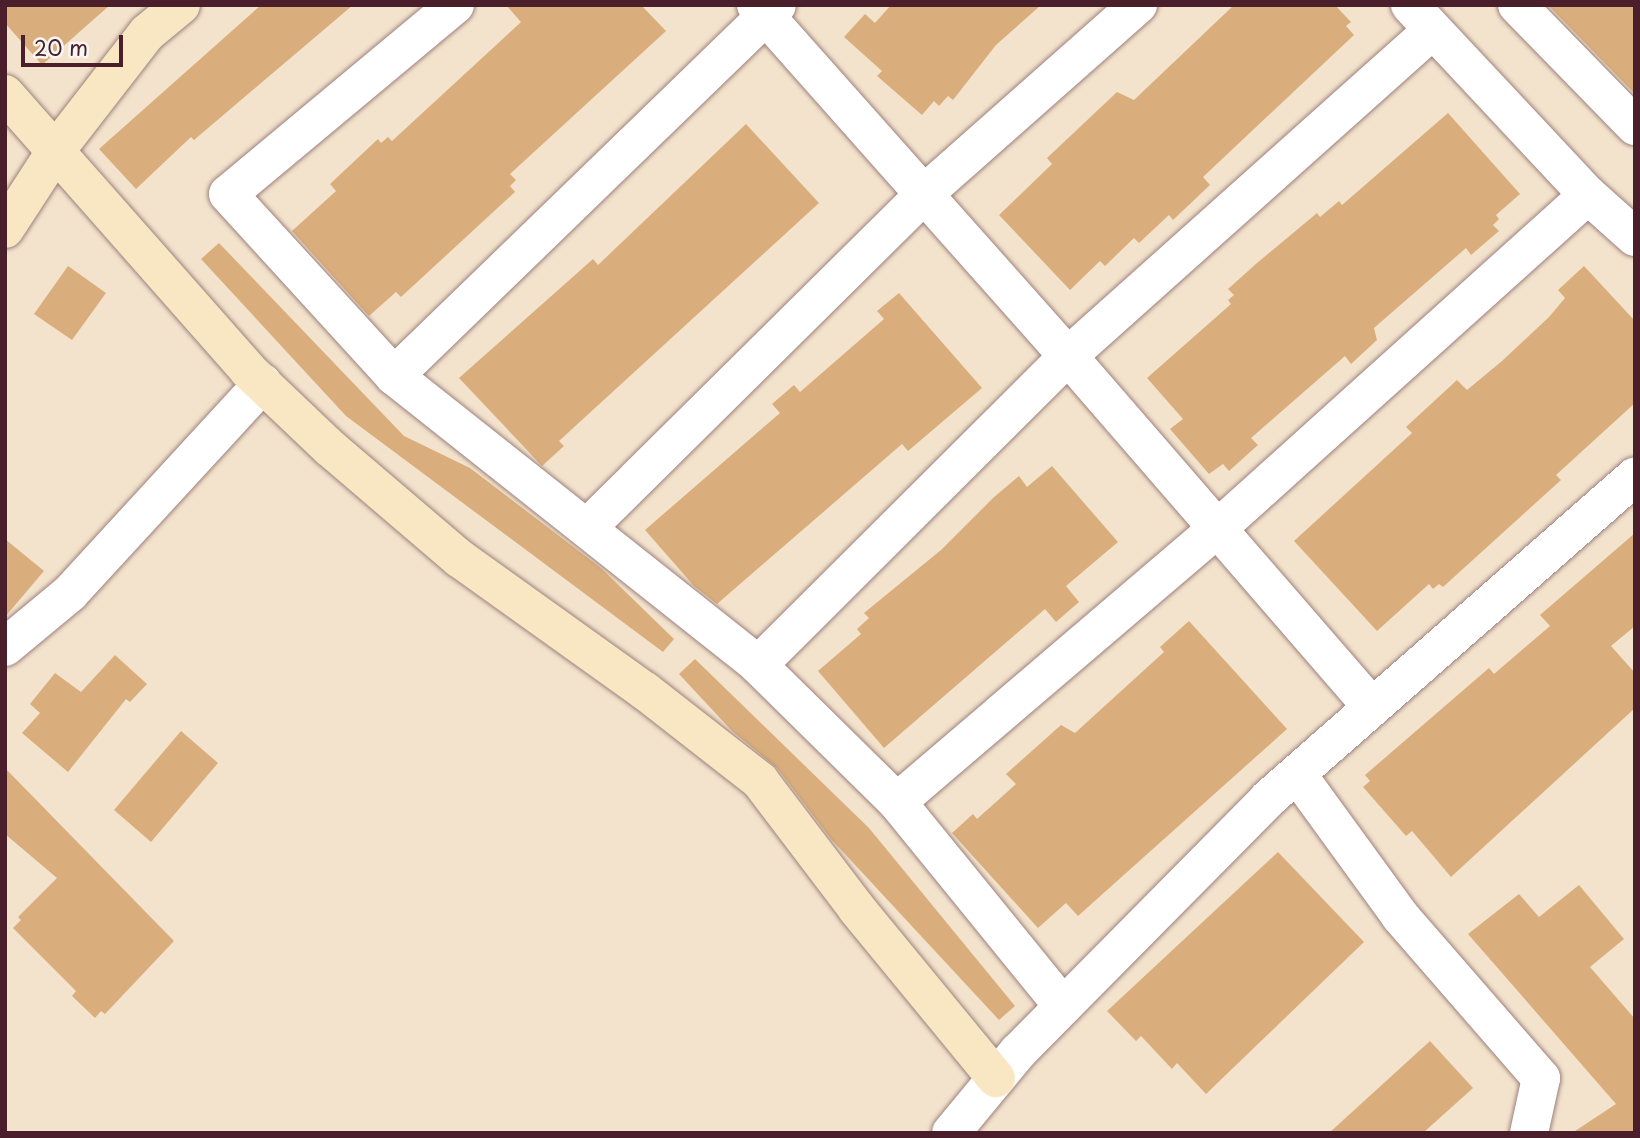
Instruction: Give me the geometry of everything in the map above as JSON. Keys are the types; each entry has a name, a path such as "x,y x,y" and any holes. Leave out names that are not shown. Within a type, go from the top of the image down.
{"main road":[{"path":"5,229 57,149 147,33 180,5"},
{"path":"5,94 57,149 263,383 459,558 645,691 760,781 996,1078"}],"street":[{"path":"455,5 228,194 394,376 588,527 758,665 897,802 1063,1006"},
{"path":"588,527 924,194 1138,5"},
{"path":"1517,5 1635,126"},
{"path":"394,376 766,9 1372,708"},
{"path":"758,665 1068,356 1422,17 1588,195 1635,237"},
{"path":"897,802 1217,530 1588,195"},
{"path":"5,647 70,593 263,383"},
{"path":"951,1133 996,1078 1063,1006 1297,774 1635,477"},
{"path":"1297,774 1400,916 1541,1079 1529,1133"}],"building":[{"path":"5,5 110,5 42,65 5,23"},
{"path":"261,5 353,5 194,140 191,137 136,189 99,149"},
{"path":"506,5 641,5 666,31 510,174 516,180 510,186 515,192 401,297 396,292 369,316 292,231 336,191 330,184 378,139 381,143 388,137 392,141 521,22"},
{"path":"891,5 1041,5 996,45 953,100 948,96 939,106 934,101 922,115 877,76 882,71 844,37 865,14 875,23"},
{"path":"1234,5 1335,5 1351,22 1346,26 1354,35 1203,177 1210,185 1173,220 1169,215 1139,243 1134,238 1105,266 1100,261 1070,290 999,215 1052,164 1047,158 1117,92 1134,100"},
{"path":"1548,5 1635,5 1635,94"},
{"path":"1448,113 1520,194 1496,215 1499,219 1493,225 1499,231 1471,255 1466,248 1374,328 1377,340 1351,364 1345,356 1251,438 1258,445 1229,471 1223,464 1209,474 1170,429 1183,419 1147,378 1231,304 1228,300 1234,295 1228,289 1257,263 1317,213 1320,217 1339,201 1342,205"},
{"path":"746,124 819,203 559,441 564,446 542,466 459,378 593,259 598,265"},
{"path":"219,243 404,436 470,468 601,568 674,639 663,652 346,416 201,259"},
{"path":"68,266 106,293 72,340 34,314"},
{"path":"1584,266 1635,321 1635,403 1556,475 1561,480 1443,587 1439,584 1433,589 1429,584 1377,631 1294,541 1412,433 1406,427 1457,380 1467,390 1549,317 1565,298 1558,290"},
{"path":"899,293 982,388 908,451 902,444 717,604 694,586 645,530 780,413 772,404 794,385 800,392 884,319 877,311"},
{"path":"1052,466 1118,542 1066,586 1079,602 1056,622 1045,609 884,748 818,671 861,634 857,629 869,618 864,613 941,550 993,498 1019,476 1027,487"},
{"path":"1635,533 1635,626 1611,646 1635,673 1635,708 1451,877 1412,831 1406,836 1363,787 1370,781 1365,775 1489,668 1494,674 1550,626 1540,615"},
{"path":"5,539 44,571 5,617"},
{"path":"1189,621 1287,729 1078,916 1066,903 1038,928 952,833 973,814 977,819 1016,784 1006,774 1061,725 1075,733 1164,652 1160,647"},
{"path":"115,655 147,684 130,702 126,699 68,772 22,733 40,713 30,704 55,673 81,692"},
{"path":"695,659 869,828 1015,1006 999,1020 831,839 777,768 732,731 679,674"},
{"path":"181,731 218,763 151,842 114,810"},
{"path":"5,768 174,941 105,1014 101,1011 95,1018 72,996 76,991 13,928 21,920 18,917 57,878 5,834"},
{"path":"1278,852 1364,942 1206,1094 1177,1063 1172,1069 1141,1036 1136,1041 1107,1011"},
{"path":"1579,885 1624,939 1590,967 1635,1019 1635,1133 1572,1133 1616,1104 1468,934 1519,894 1539,917"},
{"path":"1430,1041 1473,1088 1423,1133 1329,1133"}]}
